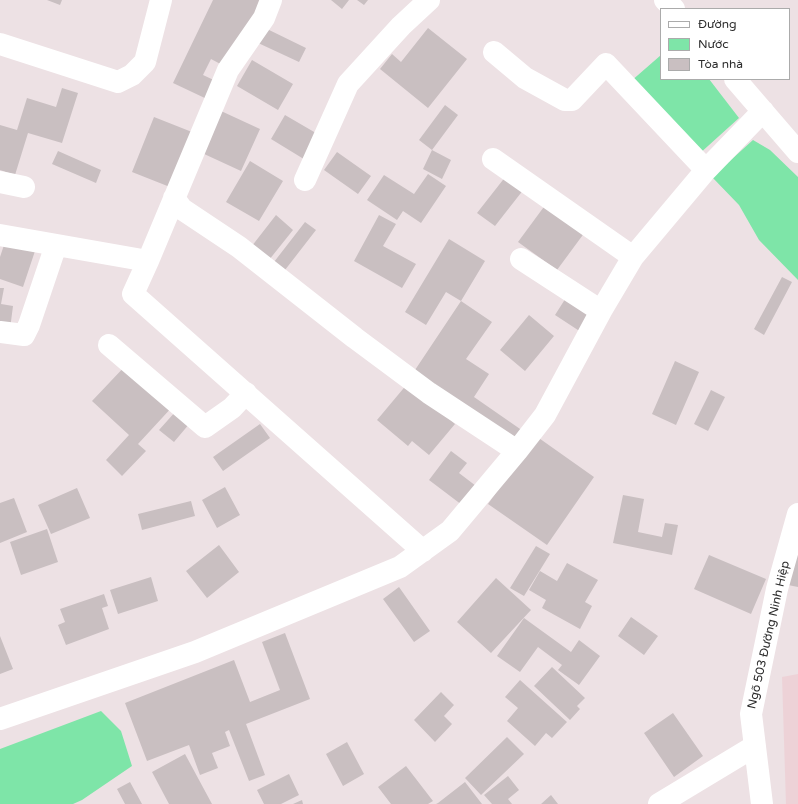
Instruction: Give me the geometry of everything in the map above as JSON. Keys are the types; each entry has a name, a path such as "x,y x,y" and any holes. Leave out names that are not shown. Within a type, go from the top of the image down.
{"street":[{"path":"0,44 118,82 132,74 144,62 161,0"},
{"path":"271,0 264,18 228,70 133,294 423,551"},
{"path":"305,180 348,84 401,26 429,0"},
{"path":"665,0 673,8"},
{"path":"494,52 525,78 565,100 572,100 606,64 706,170"},
{"path":"736,80 798,152"},
{"path":"0,720 195,652 400,567 450,532 546,415 601,311 633,257 706,170 763,111"},
{"path":"492,159 633,257"},
{"path":"0,182 24,187"},
{"path":"174,198 182,209 239,246 355,338 429,393 517,451"},
{"path":"0,235 148,261"},
{"path":"0,332 24,335 29,325 56,245"},
{"path":"521,259 601,311"},
{"path":"109,345 205,427 232,408 246,394"},
{"name":"Ngõ 503 Đường Ninh Hiệp","path":"762,804 751,714 777,589 798,514"},
{"path":"659,804 755,746"}],"shaded area":[{"path":"798,674 798,804 786,804 782,677"}],"water":[{"path":"660,56 660,80 710,80 739,118 698,155 630,82"},
{"path":"753,140 770,150 798,177 798,280 759,240 739,205 712,177"},
{"path":"101,711 121,731 132,766 82,800 73,804 0,804 0,749"}],"building":[{"path":"47,0 62,0 60,5"},
{"path":"213,0 261,0 228,68 211,59 203,75 218,82 209,100 173,83"},
{"path":"331,0 349,0 342,9"},
{"path":"357,0 368,0 364,5"},
{"path":"263,27 306,48 299,62 256,42"},
{"path":"428,28 467,59 428,108 380,69 392,54 401,62"},
{"path":"252,60 293,84 278,110 237,86"},
{"path":"62,88 78,93 62,143 28,133 15,175 0,170 0,125 17,130 27,98 56,107"},
{"path":"445,105 458,115 432,150 419,140"},
{"path":"221,111 260,129 241,171 202,153"},
{"path":"285,115 321,136 307,161 271,139"},
{"path":"154,117 197,134 175,189 132,172"},
{"path":"432,150 451,160 442,179 423,169"},
{"path":"58,151 101,170 96,183 52,164"},
{"path":"337,152 371,176 358,194 324,170"},
{"path":"250,161 283,181 259,221 226,202"},
{"path":"428,174 446,186 421,223 403,211 397,220 367,200 384,175 414,194"},
{"path":"506,176 524,189 495,226 477,213"},
{"path":"546,204 585,232 557,270 518,242"},
{"path":"276,215 293,230 265,265 248,251"},
{"path":"379,215 396,224 383,246 416,264 402,288 354,261"},
{"path":"305,222 316,230 285,270 274,262"},
{"path":"6,239 36,248 23,287 0,279 0,257"},
{"path":"449,239 485,261 461,301 446,292 426,325 405,312"},
{"path":"782,277 792,282 764,335 754,329"},
{"path":"0,288 4,288 1,304 13,306 10,329 0,327"},
{"path":"569,293 599,311 584,334 555,315"},
{"path":"461,301 492,322 466,359 489,374 474,397 523,431 513,445 411,376"},
{"path":"529,315 554,336 525,371 500,350"},
{"path":"675,361 699,372 676,425 652,414"},
{"path":"128,363 174,405 138,444 146,451 122,476 106,460 129,435 92,401"},
{"path":"408,383 455,424 429,455 412,441 408,446 377,420"},
{"path":"711,390 725,397 708,431 694,424"},
{"path":"176,411 190,423 174,442 159,430"},
{"path":"260,424 270,438 223,471 213,457"},
{"path":"536,436 594,477 547,545 488,504"},
{"path":"451,451 467,463 459,473 476,486 462,505 429,480"},
{"path":"225,487 240,515 217,528 202,500"},
{"path":"77,488 90,518 51,534 38,505"},
{"path":"623,495 644,499 638,532 662,537 665,523 678,525 672,555 613,543"},
{"path":"14,498 27,532 0,543 0,503"},
{"path":"191,501 195,516 142,530 138,514"},
{"path":"47,529 58,562 21,575 10,542"},
{"path":"798,536 798,587 788,585"},
{"path":"219,545 239,572 207,598 186,571"},
{"path":"536,546 550,554 524,596 510,588"},
{"path":"709,555 766,579 751,614 694,589"},
{"path":"567,563 598,580 585,602 592,606 580,629 542,608 546,600 529,590 540,571 557,581"},
{"path":"151,577 158,601 118,614 110,590"},
{"path":"496,578 531,610 491,653 457,622"},
{"path":"399,587 430,631 414,642 383,599"},
{"path":"104,594 108,606 102,608 109,629 66,645 58,625 65,622 60,609"},
{"path":"631,617 658,636 644,655 618,636"},
{"path":"524,618 571,652 579,640 600,656 579,685 558,670 562,665 538,647 520,672 497,656"},
{"path":"285,633 310,699 246,724 265,775 249,781 229,730 225,732 230,746 212,753 218,768 200,775 189,745 147,761 125,703 234,660 250,702 280,690 262,642"},
{"path":"0,636 13,669 0,674"},
{"path":"552,667 585,698 577,706 580,709 570,720 534,686"},
{"path":"520,680 567,722 552,738 546,733 535,746 507,721 518,708 505,697"},
{"path":"441,692 454,705 444,716 452,724 435,742 414,720"},
{"path":"673,713 703,756 674,777 644,733"},
{"path":"507,737 524,754 481,795 465,778"},
{"path":"347,742 364,774 343,786 326,754"},
{"path":"185,754 212,804 169,804 152,772"},
{"path":"406,766 433,801 428,804 391,804 378,787"},
{"path":"289,774 299,795 281,804 264,804 257,790"},
{"path":"508,776 519,790 508,799 512,804 492,804 484,795"},
{"path":"130,782 142,804 125,804 117,789"},
{"path":"465,782 482,804 436,804 438,803"},
{"path":"551,795 558,804 541,804"},
{"path":"302,800 303,804 293,804"}]}
